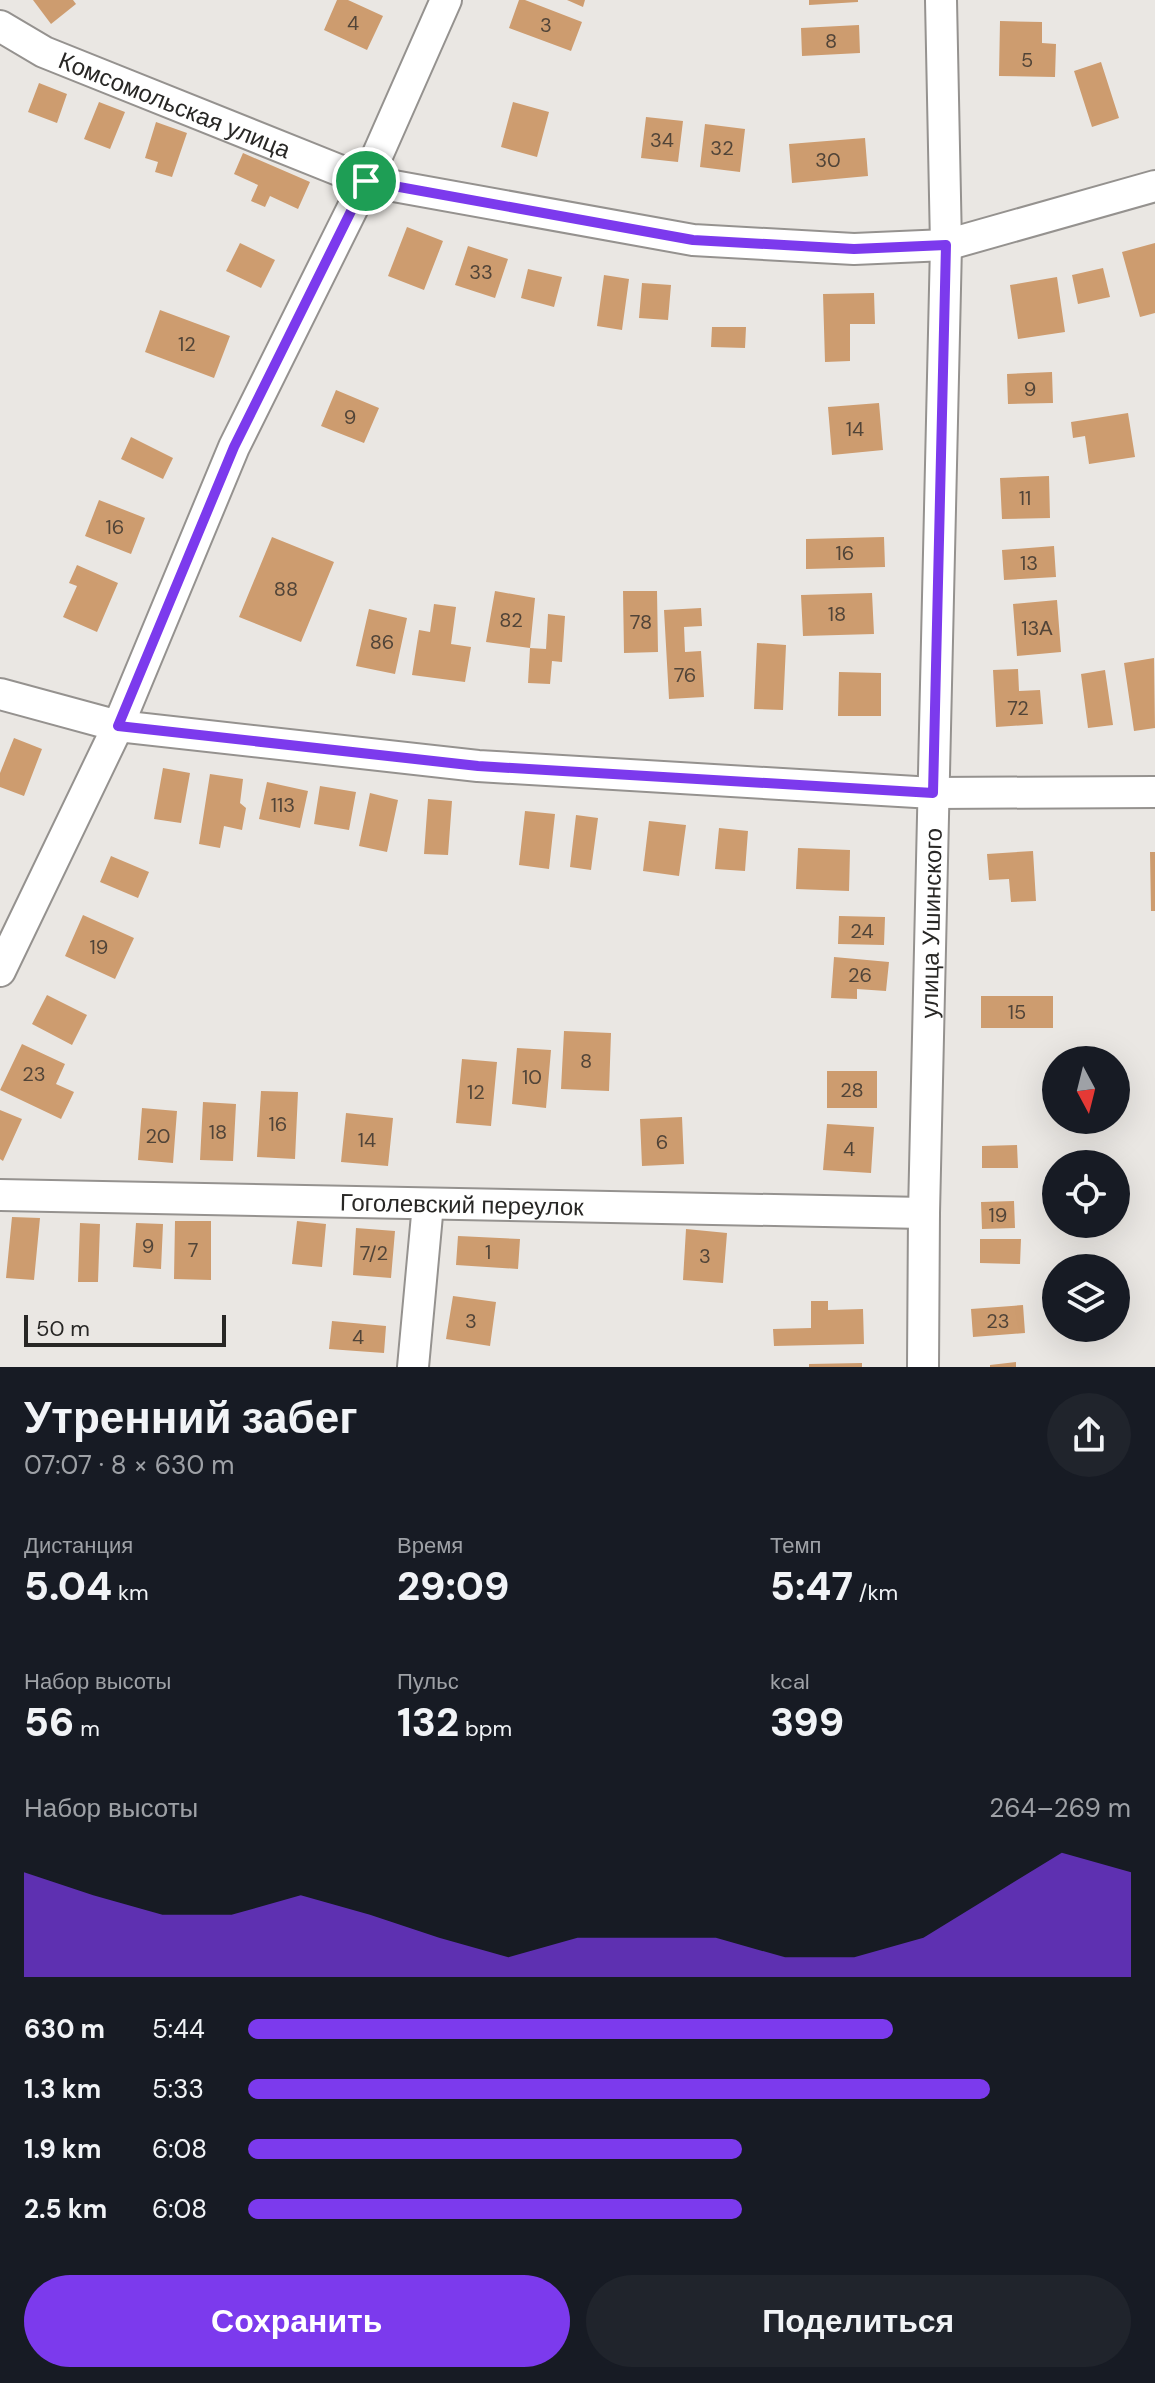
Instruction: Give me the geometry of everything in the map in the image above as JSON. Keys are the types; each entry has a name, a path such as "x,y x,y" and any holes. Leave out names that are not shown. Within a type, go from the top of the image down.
{"street":[{"path":"0,971 118,726 234,447 366,181 446,0"},
{"name":"улица Ушинского","path":"923,1367 946,245 941,0"},
{"name":"Комсомольская улица","path":"0,26 44,52 366,181 693,240 854,249 946,245 1155,186"},
{"path":"0,694 118,726 478,766 933,793 1155,792"},
{"name":"Гоголевский переулок","path":"0,1195 924,1213"},
{"path":"413,1367 428,1204"}],"building":[{"path":"33,0 73,0 76,4 51,24"},
{"path":"337,0 348,0 383,16 367,50 324,30"},
{"path":"519,0 582,22 571,51 509,28"},
{"path":"567,0 585,0 583,7"},
{"path":"809,0 858,0 858,2 809,5"},
{"path":"1000,21 1042,22 1042,43 1056,44 1055,77 999,76"},
{"path":"859,25 860,53 802,56 801,28"},
{"path":"1101,62 1119,118 1092,127 1074,71"},
{"path":"39,83 67,94 57,123 28,112"},
{"path":"99,102 125,112 110,149 84,139"},
{"path":"513,102 549,112 537,157 501,147"},
{"path":"646,117 683,121 678,162 641,158"},
{"path":"156,122 187,133 172,177 155,172 158,162 145,158"},
{"path":"705,124 745,129 740,172 700,167"},
{"path":"865,138 868,176 792,183 789,144"},
{"path":"243,153 310,182 298,209 270,196 265,207 251,201 258,185 234,174"},
{"path":"407,227 443,241 424,290 388,276"},
{"path":"240,243 275,260 261,288 226,271"},
{"path":"1155,243 1155,313 1140,317 1122,252"},
{"path":"468,246 508,259 495,298 455,285"},
{"path":"1103,268 1110,297 1078,304 1072,275"},
{"path":"528,269 562,277 554,307 521,298"},
{"path":"604,275 629,279 622,330 597,326"},
{"path":"1057,277 1065,332 1018,339 1010,285"},
{"path":"642,283 671,285 668,320 639,318"},
{"path":"874,293 875,324 850,324 850,361 825,362 823,294"},
{"path":"160,310 230,336 214,378 145,352"},
{"path":"712,327 746,327 745,348 711,347"},
{"path":"1052,372 1053,403 1008,404 1007,374"},
{"path":"336,390 379,408 364,443 321,426"},
{"path":"879,403 883,450 832,455 828,407"},
{"path":"1128,413 1135,457 1089,464 1085,436 1073,438 1071,422"},
{"path":"131,437 173,458 163,479 121,459"},
{"path":"1049,476 1050,518 1002,519 1000,478"},
{"path":"99,500 145,518 131,554 85,536"},
{"path":"272,537 334,562 301,642 239,617"},
{"path":"884,537 885,567 806,569 806,539"},
{"path":"1054,546 1056,577 1004,580 1002,550"},
{"path":"77,565 118,583 97,632 63,617 77,586 69,583"},
{"path":"495,591 535,598 530,648 486,642"},
{"path":"623,591 657,591 658,652 624,653"},
{"path":"872,593 874,634 803,636 801,595"},
{"path":"1057,600 1061,652 1017,656 1013,604"},
{"path":"434,604 456,607 451,644 471,647 465,682 412,675 419,630 430,632"},
{"path":"701,608 702,626 684,627 685,652 701,651 704,697 669,699 664,610"},
{"path":"369,609 407,618 395,674 356,666"},
{"path":"548,614 565,616 562,662 552,661 550,684 528,683 530,648 546,649"},
{"path":"757,643 786,645 783,710 754,709"},
{"path":"1154,658 1155,728 1134,731 1124,663"},
{"path":"1018,669 1019,691 1040,690 1043,724 996,727 993,670"},
{"path":"1105,670 1113,725 1088,728 1081,674"},
{"path":"839,672 881,673 881,716 838,716"},
{"path":"14,738 42,749 24,796 0,787 0,773"},
{"path":"163,768 190,773 181,823 154,819"},
{"path":"210,774 243,779 240,803 246,808 242,830 224,826 220,848 199,844"},
{"path":"267,782 308,791 300,828 259,819"},
{"path":"320,786 356,792 349,830 314,824"},
{"path":"370,793 398,800 387,852 359,846"},
{"path":"428,799 452,801 448,855 424,854"},
{"path":"525,811 555,814 549,869 519,865"},
{"path":"576,815 598,818 591,870 570,867"},
{"path":"649,821 686,825 679,876 643,871"},
{"path":"719,828 748,831 745,871 715,869"},
{"path":"798,848 850,850 849,891 796,889"},
{"path":"1033,851 1036,901 1011,902 1009,879 989,880 987,854"},
{"path":"1150,852 1155,852 1155,911 1151,911"},
{"path":"111,856 149,872 138,898 100,882"},
{"path":"83,915 134,938 115,979 65,956"},
{"path":"839,916 885,917 884,945 838,944"},
{"path":"834,957 889,962 886,991 857,989 857,999 831,998"},
{"path":"47,995 87,1015 72,1045 32,1024"},
{"path":"981,996 1053,996 1053,1028 981,1028"},
{"path":"564,1031 611,1033 609,1091 561,1089"},
{"path":"22,1044 65,1064 56,1084 74,1092 61,1119 0,1090"},
{"path":"517,1048 551,1050 546,1108 512,1104"},
{"path":"462,1059 497,1062 491,1126 456,1123"},
{"path":"827,1071 877,1071 877,1108 827,1108"},
{"path":"261,1091 298,1092 295,1159 257,1157"},
{"path":"203,1102 236,1104 233,1161 200,1160"},
{"path":"142,1108 177,1111 173,1163 138,1160"},
{"path":"0,1110 22,1119 3,1161 0,1159"},
{"path":"346,1113 393,1118 388,1166 341,1162"},
{"path":"682,1117 684,1164 642,1166 640,1119"},
{"path":"827,1124 874,1127 871,1173 823,1170"},
{"path":"1017,1145 1018,1168 982,1168 982,1146"},
{"path":"1014,1201 1015,1228 982,1229 981,1202"},
{"path":"12,1217 40,1218 34,1280 6,1278"},
{"path":"175,1221 211,1221 211,1280 174,1279"},
{"path":"297,1221 326,1224 322,1267 292,1264"},
{"path":"80,1223 100,1224 98,1282 78,1282"},
{"path":"136,1223 163,1224 161,1269 133,1267"},
{"path":"356,1228 395,1231 391,1278 353,1275"},
{"path":"686,1229 727,1233 723,1283 683,1280"},
{"path":"458,1236 520,1239 518,1269 456,1265"},
{"path":"980,1239 1021,1239 1020,1264 980,1263"},
{"path":"453,1296 496,1302 490,1346 446,1339"},
{"path":"811,1301 828,1301 828,1310 863,1309 864,1344 774,1346 773,1329 811,1328"},
{"path":"1023,1305 1025,1333 973,1337 971,1309"},
{"path":"332,1321 386,1326 384,1353 329,1349"},
{"path":"1016,1362 1016,1367 990,1367 990,1365"},
{"path":"862,1363 862,1367 809,1367 809,1364"}],"route":[{"path":"366,181 693,240 854,249 946,245 933,793 478,766 118,726 234,447 366,181"}]}
